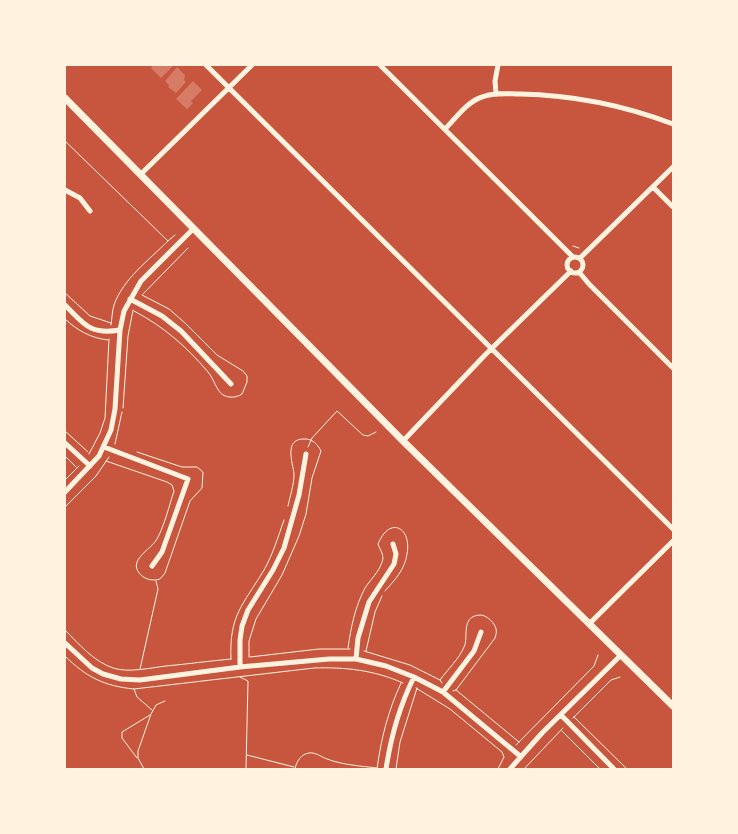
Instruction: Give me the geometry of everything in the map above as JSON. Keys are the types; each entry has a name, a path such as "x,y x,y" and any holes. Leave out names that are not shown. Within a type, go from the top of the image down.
{"main road":[{"path":"66,100 403,440 673,706"}],"street":[{"path":"206,65 673,529"},
{"path":"141,174 252,65"},
{"path":"380,65 573,257 580,258"},
{"path":"496,94 495,81 498,65"},
{"path":"445,129 472,102 481,97 496,94 542,94 576,97 610,104 673,124"},
{"path":"580,258 673,167"},
{"path":"653,187 673,207"},
{"path":"65,190 80,198 90,211"},
{"path":"65,492 99,456 111,430 115,409 120,330 124,311 130,298 141,281 194,228"},
{"path":"571,271 568,268 568,262 573,257"},
{"path":"579,272 583,265 580,258"},
{"path":"403,440 571,271"},
{"path":"571,271 579,272 673,368"},
{"path":"130,298 162,316 181,330 230,384"},
{"path":"65,305 92,329 105,333 120,330"},
{"path":"65,443 90,466"},
{"path":"104,447 188,480 162,552 152,566"},
{"path":"240,667 240,640 245,618 284,548 299,495 306,454"},
{"path":"590,623 673,541"},
{"path":"356,659 363,617 369,602 394,564 396,554 392,544"},
{"path":"443,692 474,651 481,632"},
{"path":"65,643 92,668 121,679 133,680 305,660 356,659 386,666 414,677 443,692 520,756"},
{"path":"510,769 520,756 621,655"},
{"path":"386,769 393,730 401,705 414,677"},
{"path":"561,715 614,769"}],"path":[{"path":"65,141 168,241 175,235"},
{"path":"573,246 579,248"},
{"path":"65,507 96,476 113,450 121,424 128,336 131,316 136,302 147,288 188,248"},
{"path":"65,293 90,316 111,323"},
{"path":"306,454 311,441 337,411 363,435 368,436 376,432"},
{"path":"65,431 89,453"},
{"path":"65,630 85,651 98,661 122,670 231,659 230,643 236,618 241,606 265,568 277,541 286,513 294,474 290,453 299,441 305,439 311,441"},
{"path":"106,461 166,482 173,488 174,491 156,540 137,560 138,571 141,576 156,580 160,579 165,573 190,501 202,488 204,482 203,472 197,467 182,467 134,450"},
{"path":"65,456 77,468"},
{"path":"140,669 158,589 156,580"},
{"path":"440,680 465,647 465,631 468,623 474,617 486,616 495,625 497,630 496,638 456,690"},
{"path":"240,658 319,649 357,649 384,656 410,665 440,680 454,691 456,690 519,742"},
{"path":"498,769 512,749 594,666 598,655"},
{"path":"65,656 85,674 100,682 116,687 134,688 336,667 386,675 417,688 450,709 502,752 504,758"},
{"path":"240,667 240,677"},
{"path":"240,677 248,681 248,755 246,769"},
{"path":"133,680 137,697 152,711"},
{"path":"248,755 295,768 302,755 309,753 341,764 377,768 386,721 402,682"},
{"path":"396,769 400,742 417,688"},
{"path":"138,758 138,752 152,711 156,705 166,701"},
{"path":"144,769 122,738 122,732 151,714"},
{"path":"574,717 627,769"},
{"path":"561,730 600,769"}],"building":[{"path":"153,65 174,65 161,78 151,68"},
{"path":"177,67 185,75 184,80 186,82 176,93 168,87 169,85 165,81"},
{"path":"193,81 202,90 191,101 193,103 187,109 176,99"}]}
